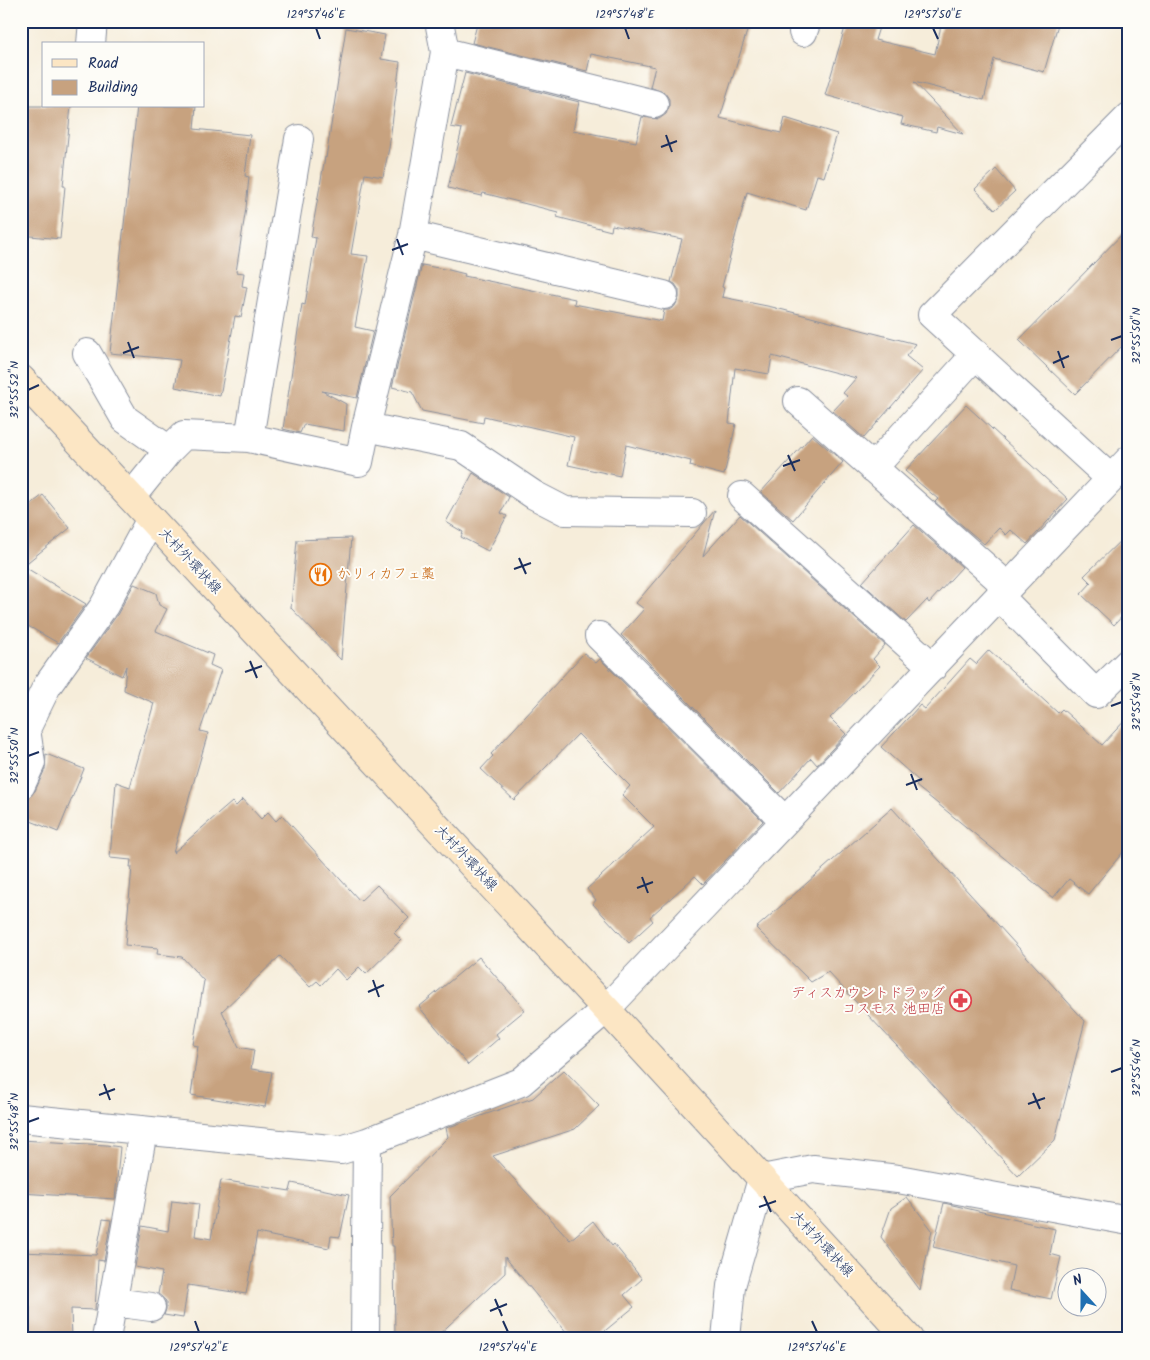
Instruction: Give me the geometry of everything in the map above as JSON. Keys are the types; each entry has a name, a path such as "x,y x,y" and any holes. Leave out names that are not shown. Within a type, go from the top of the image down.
{"main road":[{"name":"大村外環状線","path":"21,379 909,1339"}],"street":[{"path":"90,42 93,21"},
{"path":"131,497 169,450 184,435 250,438 359,462 413,236 446,52 439,21"},
{"path":"446,52 654,104"},
{"path":"21,1118 341,1150 367,1142 521,1082 606,1010 1120,470 976,354 932,315 1129,117"},
{"path":"250,438 299,139"},
{"path":"413,236 664,295"},
{"path":"88,353 125,419 169,450"},
{"path":"873,468 976,354"},
{"path":"798,401 873,468 1004,592 1096,694 1129,662"},
{"path":"366,428 461,446 534,496 565,511 692,513"},
{"path":"742,496 933,667"},
{"path":"21,785 31,763 26,729 48,686 104,606 151,519"},
{"path":"599,636 785,822"},
{"path":"106,1339 143,1131"},
{"path":"365,1339 367,1142"},
{"path":"726,1339 731,1286 762,1179 813,1169 898,1179 1129,1222"},
{"path":"113,1302 151,1307"}],"building":[{"path":"478,21 640,21 687,30 690,21 746,21 744,27 748,28 720,118 781,133 785,118 837,134 824,177 817,175 806,210 747,192 722,287 724,288 722,297 772,307 916,344 906,356 923,370 864,438 833,411 847,396 843,393 856,378 772,356 769,374 735,368 729,423 736,424 724,475 690,466 691,461 626,445 620,476 568,465 574,437 484,416 483,423 422,411 412,392 392,387 422,265 465,274 464,276 575,299 574,304 662,321 664,310 669,310 675,306 679,298 679,290 671,282 682,239 612,225 611,231 557,217 558,212 483,193 482,196 448,188 462,129 451,127 465,73 579,102 573,130 636,142 642,117 659,119 666,114 669,107 669,99 665,93 650,87 655,67 591,54 587,71 472,43"},
{"path":"847,21 881,21 875,40 935,54 942,21 1059,21 1044,72 994,59 984,100 914,82 963,134 937,127 936,132 901,124 903,117 825,95"},
{"path":"346,28 385,35 381,59 400,62 389,148 383,177 365,174 351,254 368,256 355,327 373,331 357,398 322,391 346,404 344,431 304,424 300,433 283,429 302,304 305,305 316,238 311,237 326,158"},
{"path":"21,106 71,108 60,239 21,235"},
{"path":"137,108 196,108 194,129 250,135 245,176 249,177 246,208 236,272 244,273 242,286 247,287 241,317 235,316 220,396 175,387 180,360 110,353"},
{"path":"996,169 1015,191 995,210 975,189"},
{"path":"1129,227 1129,339 1075,394 1019,340"},
{"path":"966,405 1068,499 1027,544 1011,530 1006,535 999,528 984,544 935,502 938,499 905,471"},
{"path":"812,435 843,462 793,520 761,492"},
{"path":"473,473 509,497 501,513 507,516 488,551 461,537 463,532 446,522"},
{"path":"43,495 70,528 23,566 86,604 58,643 21,622 21,512"},
{"path":"715,510 703,556 740,515 885,645 873,659 880,666 830,718 846,734 817,765 811,758 779,793 621,635 644,609 636,603"},
{"path":"914,525 962,567 929,603 927,600 906,622 862,583"},
{"path":"1129,532 1129,609 1114,625 1081,594 1091,583 1084,576"},
{"name":"かリィカフェ藁","path":"351,538 341,660 291,608 297,540"},
{"path":"134,584 156,593 159,605 167,609 156,631 213,655 210,665 221,670 200,731 208,733 173,853 232,802 236,806 243,799 261,819 268,812 276,821 282,815 360,901 377,885 409,918 394,933 401,940 366,974 359,967 346,980 336,969 321,985 317,981 310,987 280,956 222,1011 239,1047 254,1050 251,1069 272,1072 265,1107 191,1095 198,1046 193,1045 204,981 182,957 157,954 158,948 125,945 132,867 130,867 131,860 110,858 116,782 130,787 154,703 124,690 126,666 122,676 86,658 117,615"},
{"path":"989,650 1058,713 1062,709 1102,745 1129,716 1129,845 1088,894 1069,879 1053,898 916,786 920,782 881,747 920,705 925,709 970,659 976,664"},
{"path":"584,653 596,663 600,659 763,821 703,884 695,876 650,917 653,921 629,943 593,904 596,900 587,889 654,827 622,795 630,786 578,734 514,800 481,769 493,756 491,754"},
{"path":"46,754 84,769 58,832 21,817 27,799 35,791 45,769"},
{"name":"ディスカウントドラッグ コスモス 池田店","path":"892,808 1085,1021 1055,1140 1018,1176 828,972 811,982 756,928"},
{"path":"479,957 525,1010 496,1034 499,1038 468,1065 419,1007"},
{"path":"564,1070 599,1106 575,1129 493,1156 570,1240 593,1221 612,1246 614,1244 642,1279 624,1295 634,1307 595,1339 572,1339 505,1257 505,1273 434,1339 395,1339 394,1246 392,1246 390,1196 448,1137 446,1128 533,1098"},
{"path":"21,1140 120,1147 115,1199 21,1193"},
{"path":"221,1180 290,1191 292,1183 349,1195 340,1237 331,1236 329,1248 257,1233 246,1294 188,1285 183,1318 164,1315 166,1301 158,1294 162,1272 135,1267 142,1226 168,1231 172,1201 199,1204 195,1236 211,1239"},
{"path":"907,1197 932,1230 920,1290 881,1237 891,1208"},
{"path":"944,1203 1055,1229 1050,1254 1061,1257 1051,1299 1009,1290 1014,1266 933,1247"},
{"path":"103,1219 111,1220 104,1261 98,1260 95,1310 71,1309 72,1339 30,1339 30,1307 21,1307 21,1252 96,1255"}],"place":[{"name":"かリィカフェ藁","path":"321,574"},
{"name":"ディスカウントドラッグ コスモス 池田店","path":"961,1001"}]}
